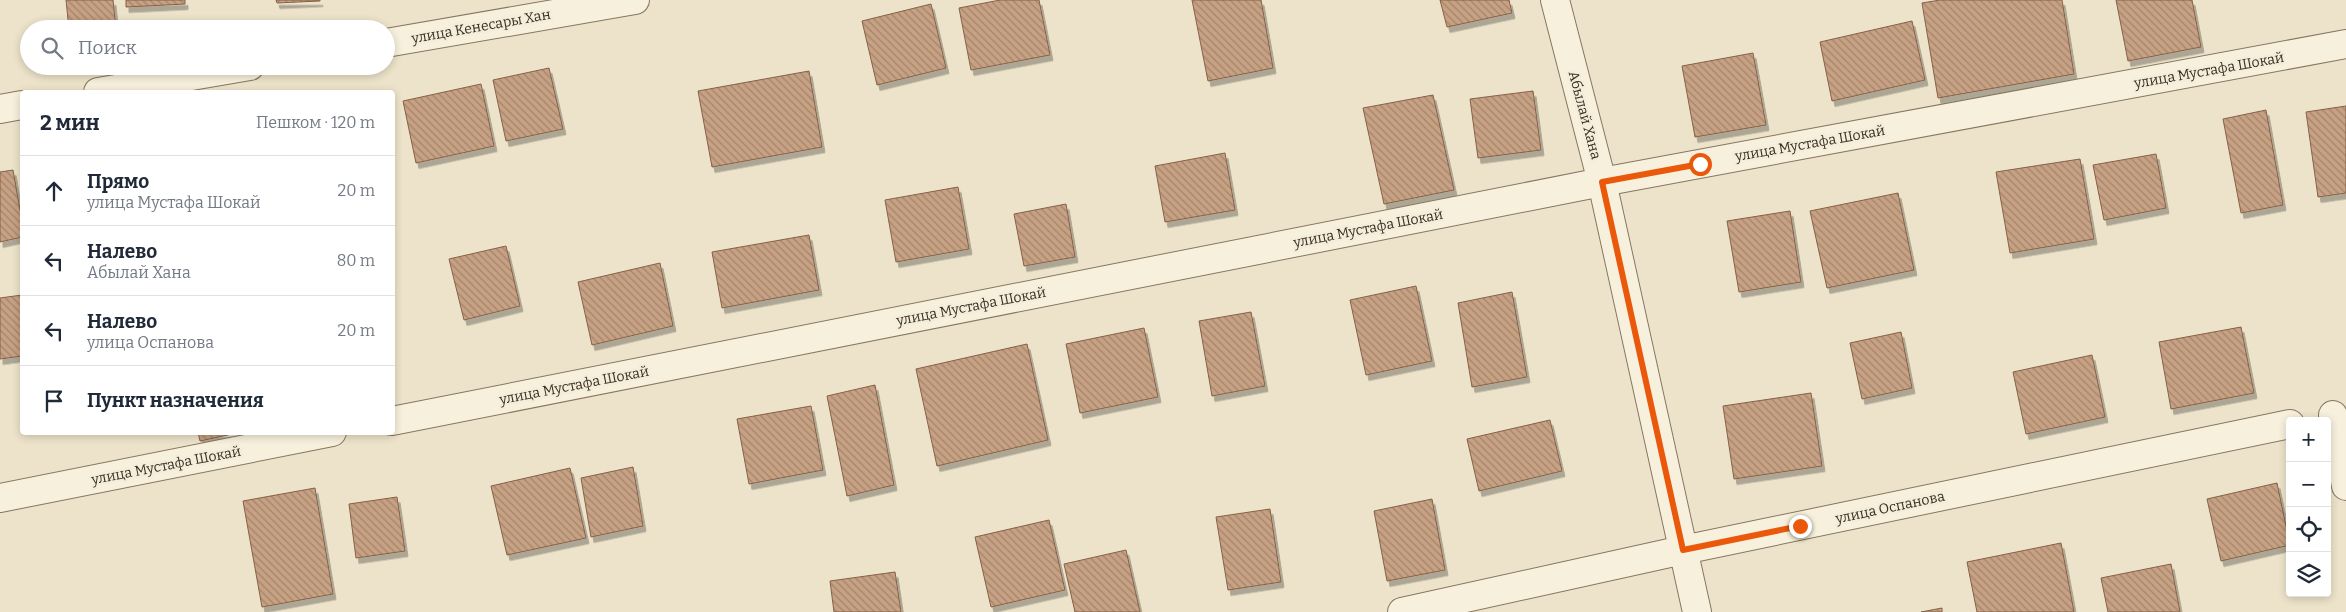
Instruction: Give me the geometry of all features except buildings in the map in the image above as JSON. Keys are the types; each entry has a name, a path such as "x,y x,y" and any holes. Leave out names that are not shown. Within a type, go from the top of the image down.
{"street":[{"name":"улица Кенесары Хан","path":"395,41 635,0"},
{"name":"Абылай Хана","path":"1555,0 1602,182 1697,612"},
{"name":"улица Мустафа Шокай","path":"395,420 1602,182 2346,44"},
{"path":"110,90 197,75"},
{"path":"0,109 20,106"},
{"path":"2325,417 2339,414 2346,486"},
{"name":"улица Оспанова","path":"1402,612 1683,550 2286,425"},
{"name":"улица Мустафа Шокай","path":"0,498 317,435"}],"route":[{"path":"1700,164 1602,182 1683,550 1800,526"}]}
